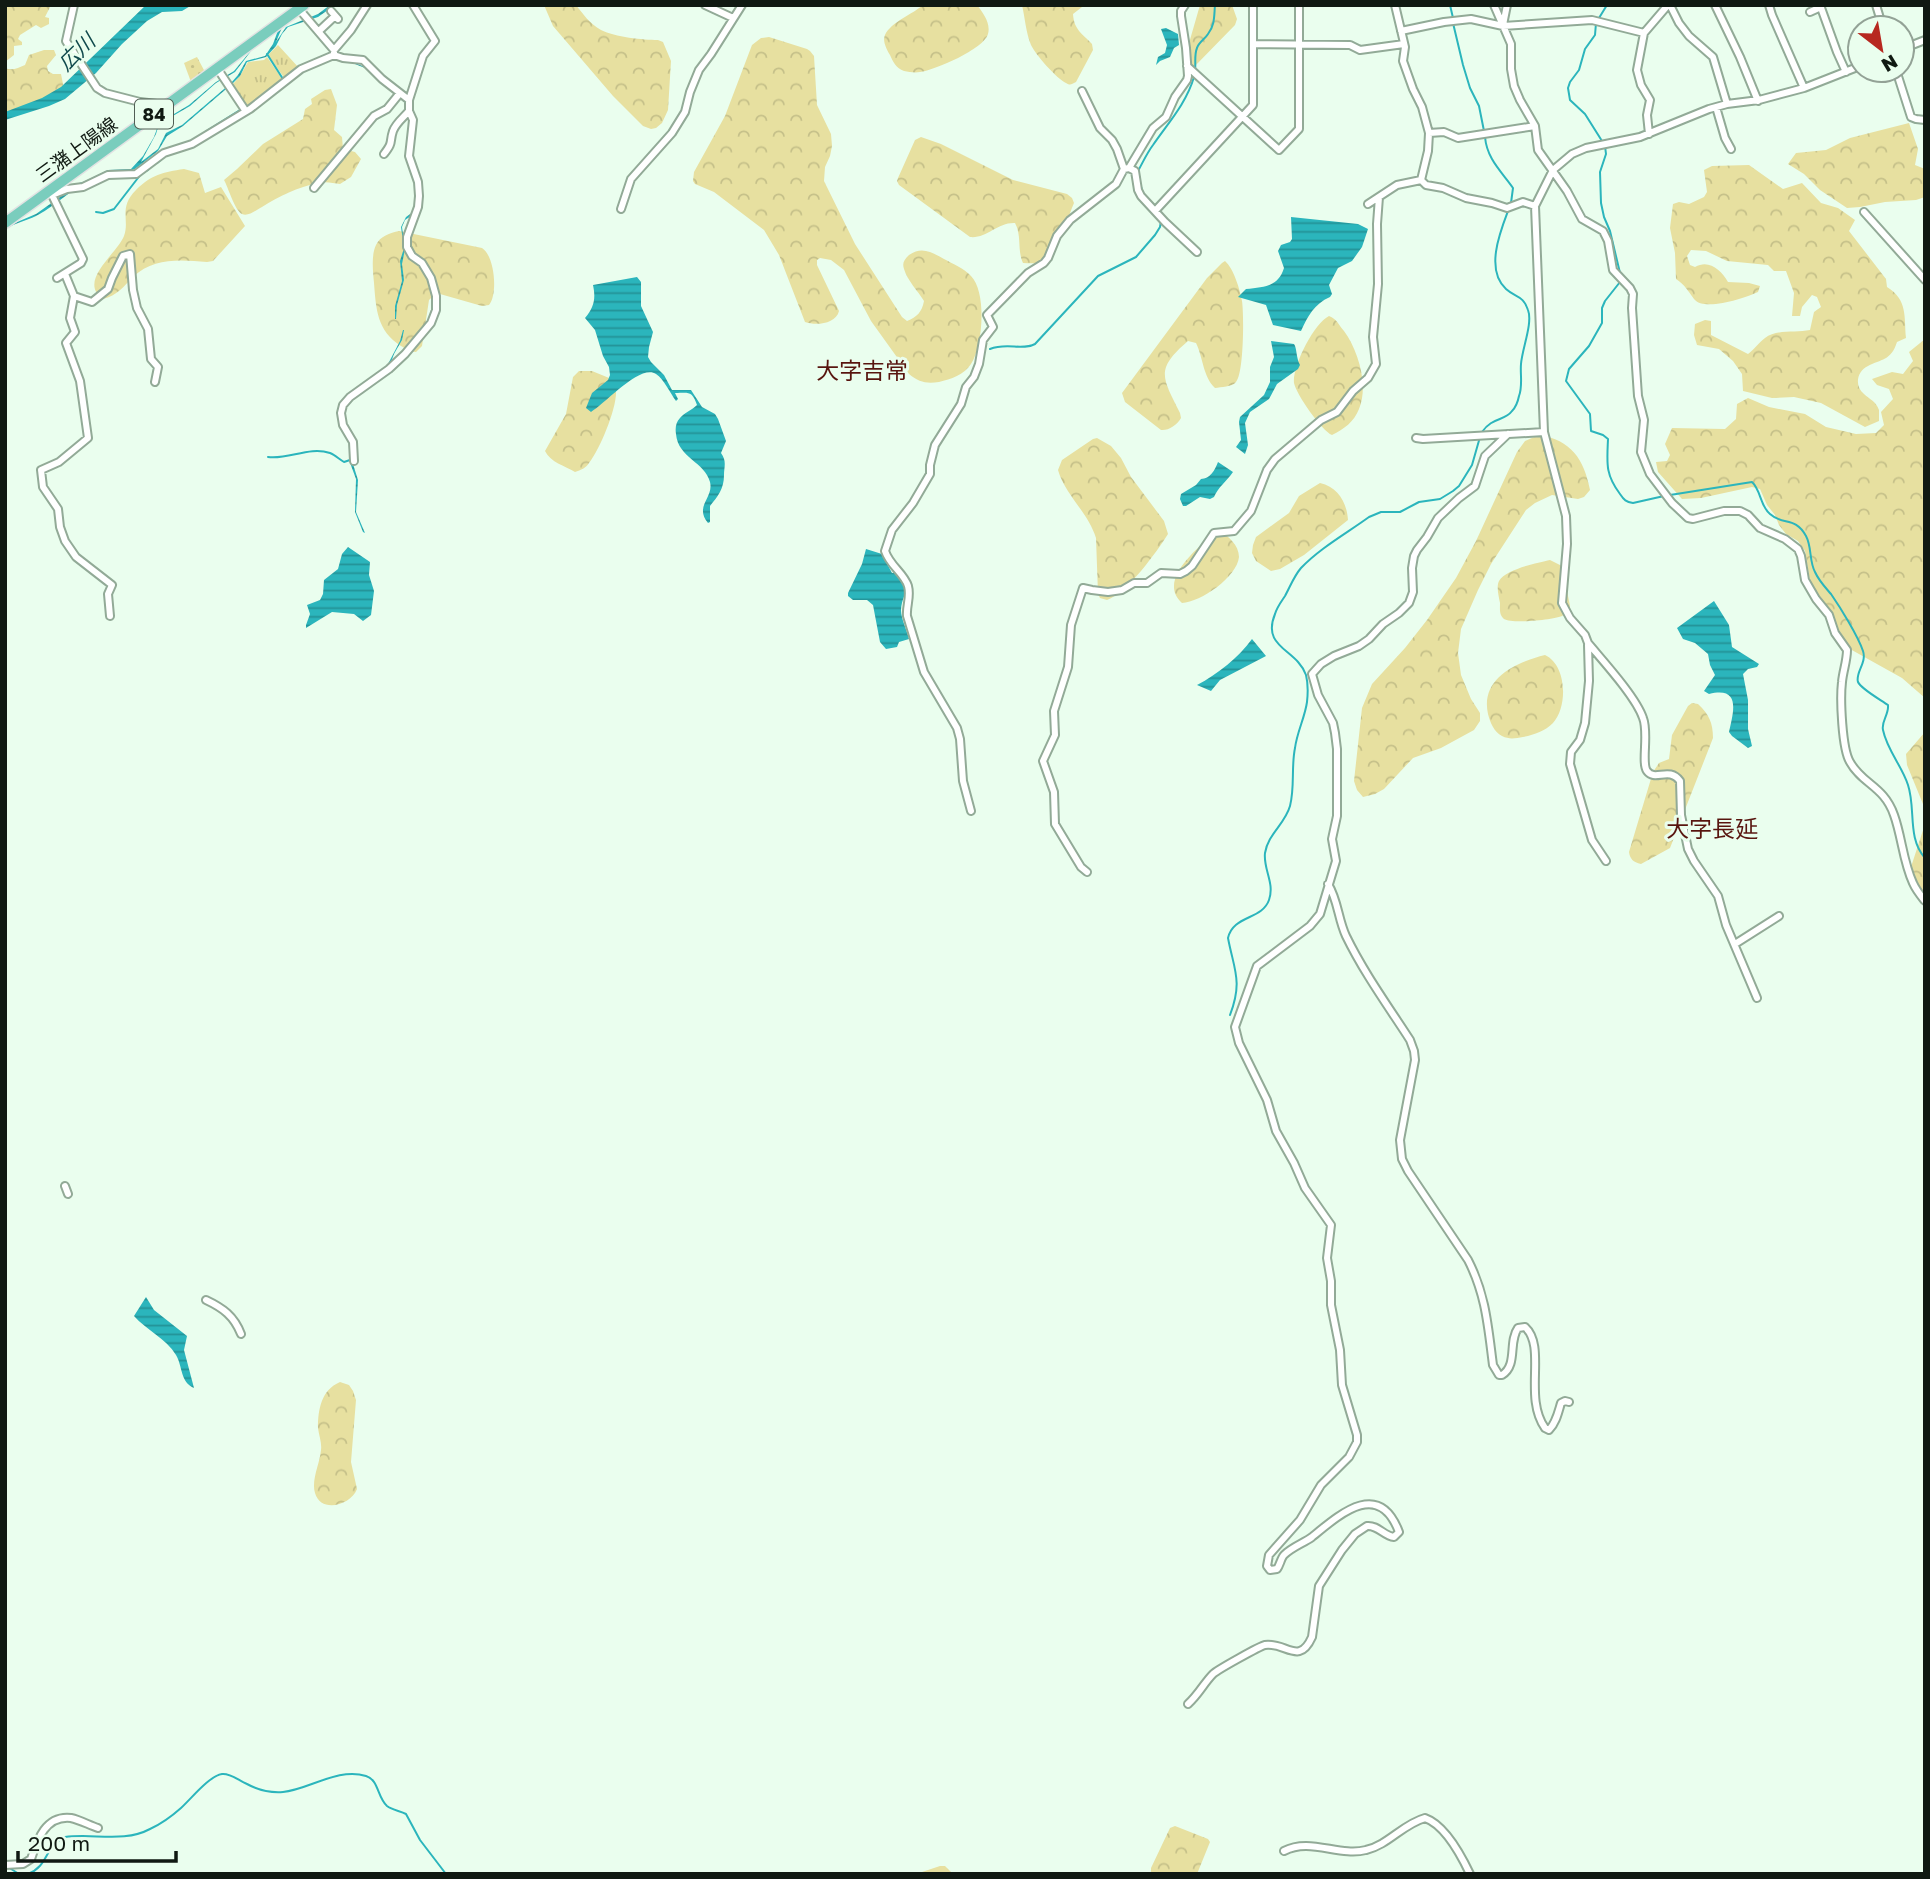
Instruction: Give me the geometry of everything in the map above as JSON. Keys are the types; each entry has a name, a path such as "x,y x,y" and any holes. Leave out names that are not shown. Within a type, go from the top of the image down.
{"main road":[{"name":"三潴上陽線","path":"5,223 52,196 162,108 301,11"}],"street":[{"path":"74,5 66,41 90,79 105,93 162,108 161,122"},
{"path":"57,278 83,259 52,196 72,188 83,187 108,175 136,174 164,153 192,144 246,110 301,69 334,52 367,5"},
{"path":"354,461 353,443 343,425 343,405 405,354 431,323 436,310 436,296 431,278 407,247 407,237 419,197 418,182 410,156 410,108 423,56 435,41 412,5"},
{"path":"705,5 733,18"},
{"path":"621,208 631,179 672,133 685,112 699,70 742,5"},
{"path":"971,811 963,780 957,728 920,661 906,609 910,590 903,576 888,560 885,551 888,538 914,503 930,474 935,445 961,404 966,387 974,377 983,340 993,327 987,315 1028,273 1044,263 1057,236 1070,220 1116,184 1153,128 1166,117 1187,80 1181,16 1185,5"},
{"path":"1155,211 1253,105 1253,5"},
{"path":"1187,66 1279,150 1299,129 1299,5"},
{"path":"1395,5 1404,44 1404,61 1429,133 1421,180"},
{"path":"1494,5 1510,44 1514,86 1535,126 1538,150 1582,219 1603,231 1608,241 1613,271 1633,294 1638,396 1644,430 1642,452 1650,474 1672,503 1688,518 1724,511 1740,511 1748,515 1760,528 1785,539 1798,549 1805,580 1829,615 1835,633 1847,650 1841,698 1842,735 1847,756 1856,770 1889,802 1913,884 1925,901"},
{"path":"1503,26 1507,5"},
{"path":"1649,134 1647,115 1650,100 1641,85 1637,70 1644,33 1669,5 1689,36 1713,57 1727,104"},
{"path":"1716,5 1758,101"},
{"path":"1769,5 1804,88"},
{"path":"1606,861 1592,840 1570,764 1570,755 1580,740 1585,723 1589,681 1588,643 1586,635 1570,618 1562,603 1567,544 1566,516 1545,432 1535,206 1553,170 1572,153 1640,137 1716,107 1758,101 1846,72 1836,52 1821,6 1810,12"},
{"path":"301,11 334,52 343,58 363,60 410,108"},
{"path":"319,31 335,15"},
{"path":"1401,31 1471,19 1503,26 1592,20 1644,33"},
{"path":"1253,44 1350,45 1360,50 1404,44"},
{"path":"217,68 246,110"},
{"path":"1900,84 1911,117 1925,120"},
{"path":"1082,92 1100,128 1112,140 1127,168 1135,171 1141,196 1164,222 1197,252"},
{"path":"314,188 374,116 387,109 398,95"},
{"path":"1716,107 1731,149"},
{"path":"384,154 392,141 394,128 410,108"},
{"path":"1429,133 1444,132 1458,138 1535,126"},
{"path":"1368,204 1397,185 1421,180"},
{"path":"1421,180 1466,198 1507,208 1523,202 1535,206"},
{"path":"1087,872 1081,867 1055,824 1054,792 1043,761 1055,734 1054,711 1068,667 1071,625 1083,588 1108,592 1122,590 1134,583 1147,583 1161,573 1180,574 1186,571 1214,533 1234,531 1244,521 1267,470 1275,459 1321,420 1337,412 1353,391 1368,378 1376,363 1373,337 1378,284 1379,197"},
{"path":"1864,212 1925,280"},
{"path":"75,296 92,302 102,295 108,289 123,256 130,254 137,308 148,330 151,359 158,367 155,382"},
{"path":"65,274 75,296 70,318 75,332 66,343 80,381 88,438 65,457 41,470 43,487 58,509 61,533 76,557 112,585 108,594 110,616"},
{"path":"1416,438 1545,432"},
{"path":"1188,1704 1201,1692 1214,1673 1264,1645 1291,1652 1304,1649 1312,1637 1320,1586 1342,1550 1355,1534 1367,1526 1391,1537 1399,1532 1385,1511 1375,1505 1362,1504 1343,1512 1309,1539 1290,1550 1284,1555 1277,1569 1270,1570 1267,1566 1269,1555 1300,1520 1321,1485 1349,1457 1357,1443 1357,1435 1342,1385 1340,1350 1331,1305 1328,1258 1331,1225 1305,1188 1276,1130 1264,1093 1239,1043 1235,1027 1257,966 1298,936 1320,914 1336,861 1332,839 1337,816 1337,749 1333,723 1318,695 1312,674 1327,660 1369,639 1409,603 1413,592 1413,556 1438,518 1475,486 1485,456 1508,434"},
{"path":"1588,643 1640,711 1646,730 1645,769 1649,774 1670,773 1678,778 1681,787 1681,816 1688,849 1718,896 1722,914 1756,998"},
{"path":"1328,884 1336,902 1340,923 1357,957 1415,1051 1400,1140 1402,1159 1476,1275 1488,1320 1493,1364 1499,1375 1508,1371 1514,1335 1518,1328 1525,1327 1534,1341 1536,1412 1545,1429 1549,1430 1556,1420 1561,1403 1569,1402"},
{"path":"1735,944 1779,916"},
{"path":"206,1300 226,1311 241,1334"},
{"path":"5,1865 23,1864 32,1860 41,1833 47,1826 62,1818 72,1818 97,1828"},
{"path":"1284,1851 1301,1846 1345,1852 1364,1851 1376,1847 1410,1824 1424,1818 1430,1819 1446,1834 1470,1874"}],"green space":[{"path":"5,5 51,5 45,17 49,18 49,24 41,28 36,25 20,35 18,39 22,45 14,46 14,55 5,62"},
{"path":"544,5 576,5 590,22 601,30 663,42 671,61 668,110 662,123 651,129 643,126 613,96 553,26"},
{"path":"923,5 977,5 989,30 985,40 947,63 920,72 904,71 894,62 884,37 892,26"},
{"path":"1022,5 1088,5 1073,14 1077,28 1092,44 1093,50 1076,82 1070,85 1062,81 1033,49"},
{"path":"1200,5 1232,5 1237,19 1235,25 1194,67 1187,70 1183,64"},
{"path":"769,37 807,49 814,56 817,105 831,134 832,146 825,167 824,181 855,244 902,317 907,321 916,316 924,301 903,267 905,260 914,252 922,250 935,254 965,271 976,284 982,319 978,345 971,364 961,374 930,383 919,381 909,374 871,321 844,270 831,260 820,258 817,265 839,311 834,319 825,323 805,322 779,255 764,230 714,192 693,181 694,172 725,116 752,45 761,38"},
{"path":"278,45 299,68 285,79 268,55"},
{"path":"54,50 56,55 47,66 48,71 61,74 64,89 5,114 5,68 13,69 25,65 29,55"},
{"path":"197,57 205,72 191,82 184,63"},
{"path":"267,57 283,80 249,106 246,105 233,84 248,62 264,60"},
{"path":"331,89 337,105 334,130 342,137 343,149 355,152 361,159 351,177 340,184 324,182 303,187 247,215 239,212 224,180 263,144 303,119 305,109 312,104 311,99"},
{"path":"1909,123 1918,149 1915,165 1925,169 1925,197 1847,208 1788,164 1796,153 1826,150 1850,138"},
{"path":"921,137 941,144 1013,180 1067,194 1072,198 1074,203 1065,227 1052,251 1038,263 1023,263 1015,223 1003,225 981,236 970,237 899,185 898,178 915,140"},
{"path":"1749,165 1783,189 1802,183 1821,203 1838,208 1855,220 1849,231 1886,279 1887,287 1899,297 1905,316 1906,338 1897,342 1889,356 1864,368 1858,379 1861,391 1878,407 1879,421 1865,427 1821,403 1794,397 1772,398 1743,391 1742,374 1733,361 1719,349 1697,345 1695,324 1711,321 1711,335 1748,354 1770,335 1810,330 1814,312 1821,307 1817,297 1812,295 1802,307 1800,316 1792,316 1794,293 1786,271 1774,271 1768,265 1727,261 1706,251 1691,250 1687,256 1690,265 1710,265 1722,273 1728,282 1760,286 1758,292 1725,303 1699,303 1676,279 1670,228 1673,204 1689,204 1704,197 1707,192 1704,170 1712,166"},
{"path":"184,169 199,173 205,193 221,187 245,226 213,261 168,261 150,266 116,293 103,299 96,292 96,276 124,236 126,208 131,196 152,178"},
{"path":"399,231 482,248 490,259 494,276 494,293 489,305 482,306 435,294 429,300 422,346 416,352 401,346 387,333 379,319 376,302 374,249 383,237"},
{"path":"1225,261 1234,274 1242,301 1243,343 1239,376 1232,385 1215,388 1208,378 1196,343 1188,341 1170,360 1165,375 1181,418 1167,430 1161,430 1125,402 1122,393 1207,278"},
{"path":"1329,316 1337,322 1354,348 1363,389 1362,400 1354,418 1332,435 1310,412 1294,383 1305,346 1317,327"},
{"path":"1925,339 1925,698 1902,678 1850,649 1810,581 1805,551 1798,541 1786,534 1779,525 1760,489 1752,487 1701,498 1682,499 1658,472 1656,462 1667,461 1670,455 1665,444 1672,428 1725,429 1736,419 1737,404 1748,398 1769,407 1805,414 1826,427 1856,434 1876,433 1884,425 1881,412 1893,399 1889,389 1877,385 1872,379 1892,372 1903,374 1913,361 1909,352"},
{"path":"579,371 592,371 614,380 616,398 598,448 586,466 575,472 554,461 545,451 566,414 573,377"},
{"path":"1539,435 1568,446 1580,460 1590,490 1578,499 1552,495 1526,510 1491,564 1478,590 1461,629 1458,653 1461,675 1480,713 1480,721 1474,730 1441,748 1413,758 1384,789 1363,797 1354,781 1362,708 1372,684 1405,648 1456,578 1517,452 1525,441"},
{"path":"1097,438 1111,446 1121,458 1131,477 1164,521 1168,534 1132,581 1107,600 1100,598 1098,594 1096,538 1058,470 1062,460"},
{"path":"1320,483 1337,492 1346,508 1348,520 1304,555 1280,569 1271,571 1256,561 1252,553 1256,537 1289,513 1299,496"},
{"path":"1220,531 1230,538 1237,549 1237,565 1217,587 1199,598 1182,603 1175,594 1177,574 1191,555"},
{"path":"1550,560 1562,566 1570,606 1567,612 1544,620 1504,619 1500,612 1499,581 1515,570"},
{"path":"1545,655 1558,668 1561,677 1563,697 1558,716 1550,726 1535,734 1513,738 1502,736 1491,723 1488,714 1487,701 1495,681 1513,667"},
{"path":"1692,703 1698,704 1708,715 1713,738 1670,848 1641,864 1632,860 1629,852 1653,772 1659,763 1669,759 1672,735"},
{"path":"1925,732 1925,809 1907,765 1906,754"},
{"path":"1925,824 1925,898 1915,883 1911,867"},
{"path":"340,1382 349,1385 356,1400 351,1462 357,1489 354,1495 343,1503 329,1505 318,1500 314,1488 321,1447 318,1421 325,1395"},
{"path":"1175,1826 1210,1842 1197,1874 1151,1874 1151,1868 1170,1828"},
{"path":"945,1866 953,1874 916,1874"}],"water":[{"path":"146,5 192,5 182,11 162,12 147,21 96,73 65,99 5,120 5,112 42,98 61,87"},
{"path":"310,5 283,25 276,42 286,27 335,5 318,17 288,27 266,57 247,62 240,76 232,84 183,126 167,136 158,151 135,169 106,173 93,178 44,211 5,230 10,225 36,214 67,192 55,191 56,189 83,182 108,170 131,169 143,156 159,123 189,105 216,82 234,71 258,42 235,72 216,83 190,106 159,124 156,134 141,162 158,149 166,133 182,125 231,83 246,61 265,56 280,25"},
{"path":"1166,28 1178,34 1179,45 1174,48 1170,57 1156,65 1158,57 1165,53 1167,45 1161,29"},
{"path":"355,63 367,68 413,108 414,115 409,132 409,156 417,183 417,202 414,214 405,220 402,227 405,249 402,264 404,280 396,319 395,306 402,281 400,261 404,248 401,227 406,217 413,212 416,199 407,148 408,133 413,115 412,109 365,68"},
{"path":"1291,217 1358,224 1368,229 1362,247 1352,261 1338,268 1329,285 1332,294 1312,311 1301,331 1273,325 1266,305 1238,297 1246,289 1270,285 1278,279 1284,268 1278,251 1281,245 1292,239"},
{"path":"637,277 641,282 641,306 653,332 648,357 664,375 672,390 691,390 702,407 715,414 726,441 721,453 725,464 723,484 710,506 708,523 703,512 710,482 703,469 681,449 676,434 679,420 697,405 691,395 675,393 678,399 676,401 659,376 649,372 632,379 591,412 586,408 592,393 608,380 610,375 595,330 585,318 594,303 593,285"},
{"path":"403,330 402,340 390,365 341,407 358,480 356,512 365,533 355,512 356,479 338,410 348,394 388,364"},
{"path":"1271,341 1294,344 1300,365 1277,384 1269,399 1250,412 1245,423 1248,445 1245,454 1236,447 1241,440 1240,417 1264,395 1270,382 1270,367 1274,357"},
{"path":"1218,462 1233,472 1214,497 1200,497 1183,506 1181,494 1201,479 1210,476"},
{"path":"348,547 370,562 369,575 374,591 371,615 363,621 354,614 332,612 306,628 310,614 307,605 320,600 324,580 338,569 342,554"},
{"path":"866,549 882,554 892,573 897,572 905,583 906,591 901,610 909,639 899,642 897,647 886,649 880,642 873,605 867,600 853,600 848,596"},
{"path":"1714,601 1729,625 1732,647 1759,664 1743,674 1752,746 1748,748 1729,732 1733,710 1731,697 1704,691 1715,675 1708,654 1695,643 1683,639 1677,628"},
{"path":"1252,639 1266,656 1220,680 1211,691 1197,685 1227,665"},
{"path":"146,1297 154,1310 187,1336 184,1350 194,1388 186,1382 172,1349 134,1316"}],"waterway":[{"path":"1195,71 1196,51 1212,27 1215,5"},
{"path":"1450,5 1453,18"},
{"path":"1599,18 1607,5"},
{"path":"1453,23 1484,131"},
{"path":"1596,23 1595,35 1585,49 1579,70 1568,88 1570,100 1585,114 1602,141"},
{"path":"267,54 283,79"},
{"path":"1138,171 1181,105 1194,77"},
{"path":"205,132 240,110"},
{"path":"1485,137 1492,158 1513,188 1511,203"},
{"path":"1605,146 1606,154 1600,172 1601,203 1620,273"},
{"path":"176,152 184,150"},
{"path":"157,163 164,157"},
{"path":"96,212 103,213 114,209 141,174 148,170"},
{"path":"1140,183 1143,194"},
{"path":"1482,432 1490,424 1509,414 1516,404 1521,388 1521,364 1529,322 1524,302 1506,289 1496,272 1496,251 1508,211"},
{"path":"990,349 1035,344 1098,276 1136,257 1155,235 1161,221"},
{"path":"1620,282 1605,301 1602,323 1589,346 1569,369 1566,381 1590,414 1591,431 1608,439 1609,474 1623,498 1633,503 1664,496"},
{"path":"1230,1015 1237,984 1228,938 1236,925 1260,911 1269,900 1271,888 1265,853 1269,840 1290,806 1295,748 1307,702 1308,688 1302,666 1276,641 1273,634 1272,625 1277,609 1301,568 1325,547 1369,517 1381,512 1400,512 1419,502 1440,499 1459,486 1472,465 1480,437"},
{"path":"268,457 322,451 344,462 350,460"},
{"path":"1670,495 1752,482 1770,514 1793,523 1802,530 1808,540 1817,575 1844,614 1863,651 1858,682 1888,705 1883,730 1908,785 1916,842 1925,858"},
{"path":"28,1874 40,1866 53,1845 65,1837 130,1836 154,1827 178,1811 200,1788 222,1774 260,1789 278,1792 345,1774 366,1776 376,1785 387,1806 406,1814 420,1840 446,1874"},
{"path":"8,1867 19,1874"}],"district":[{"name":"大字吉常","path":"862,370"},
{"name":"大字長延","path":"1712,828"}],"water label":[{"name":"広川","path":"76,52"}]}
